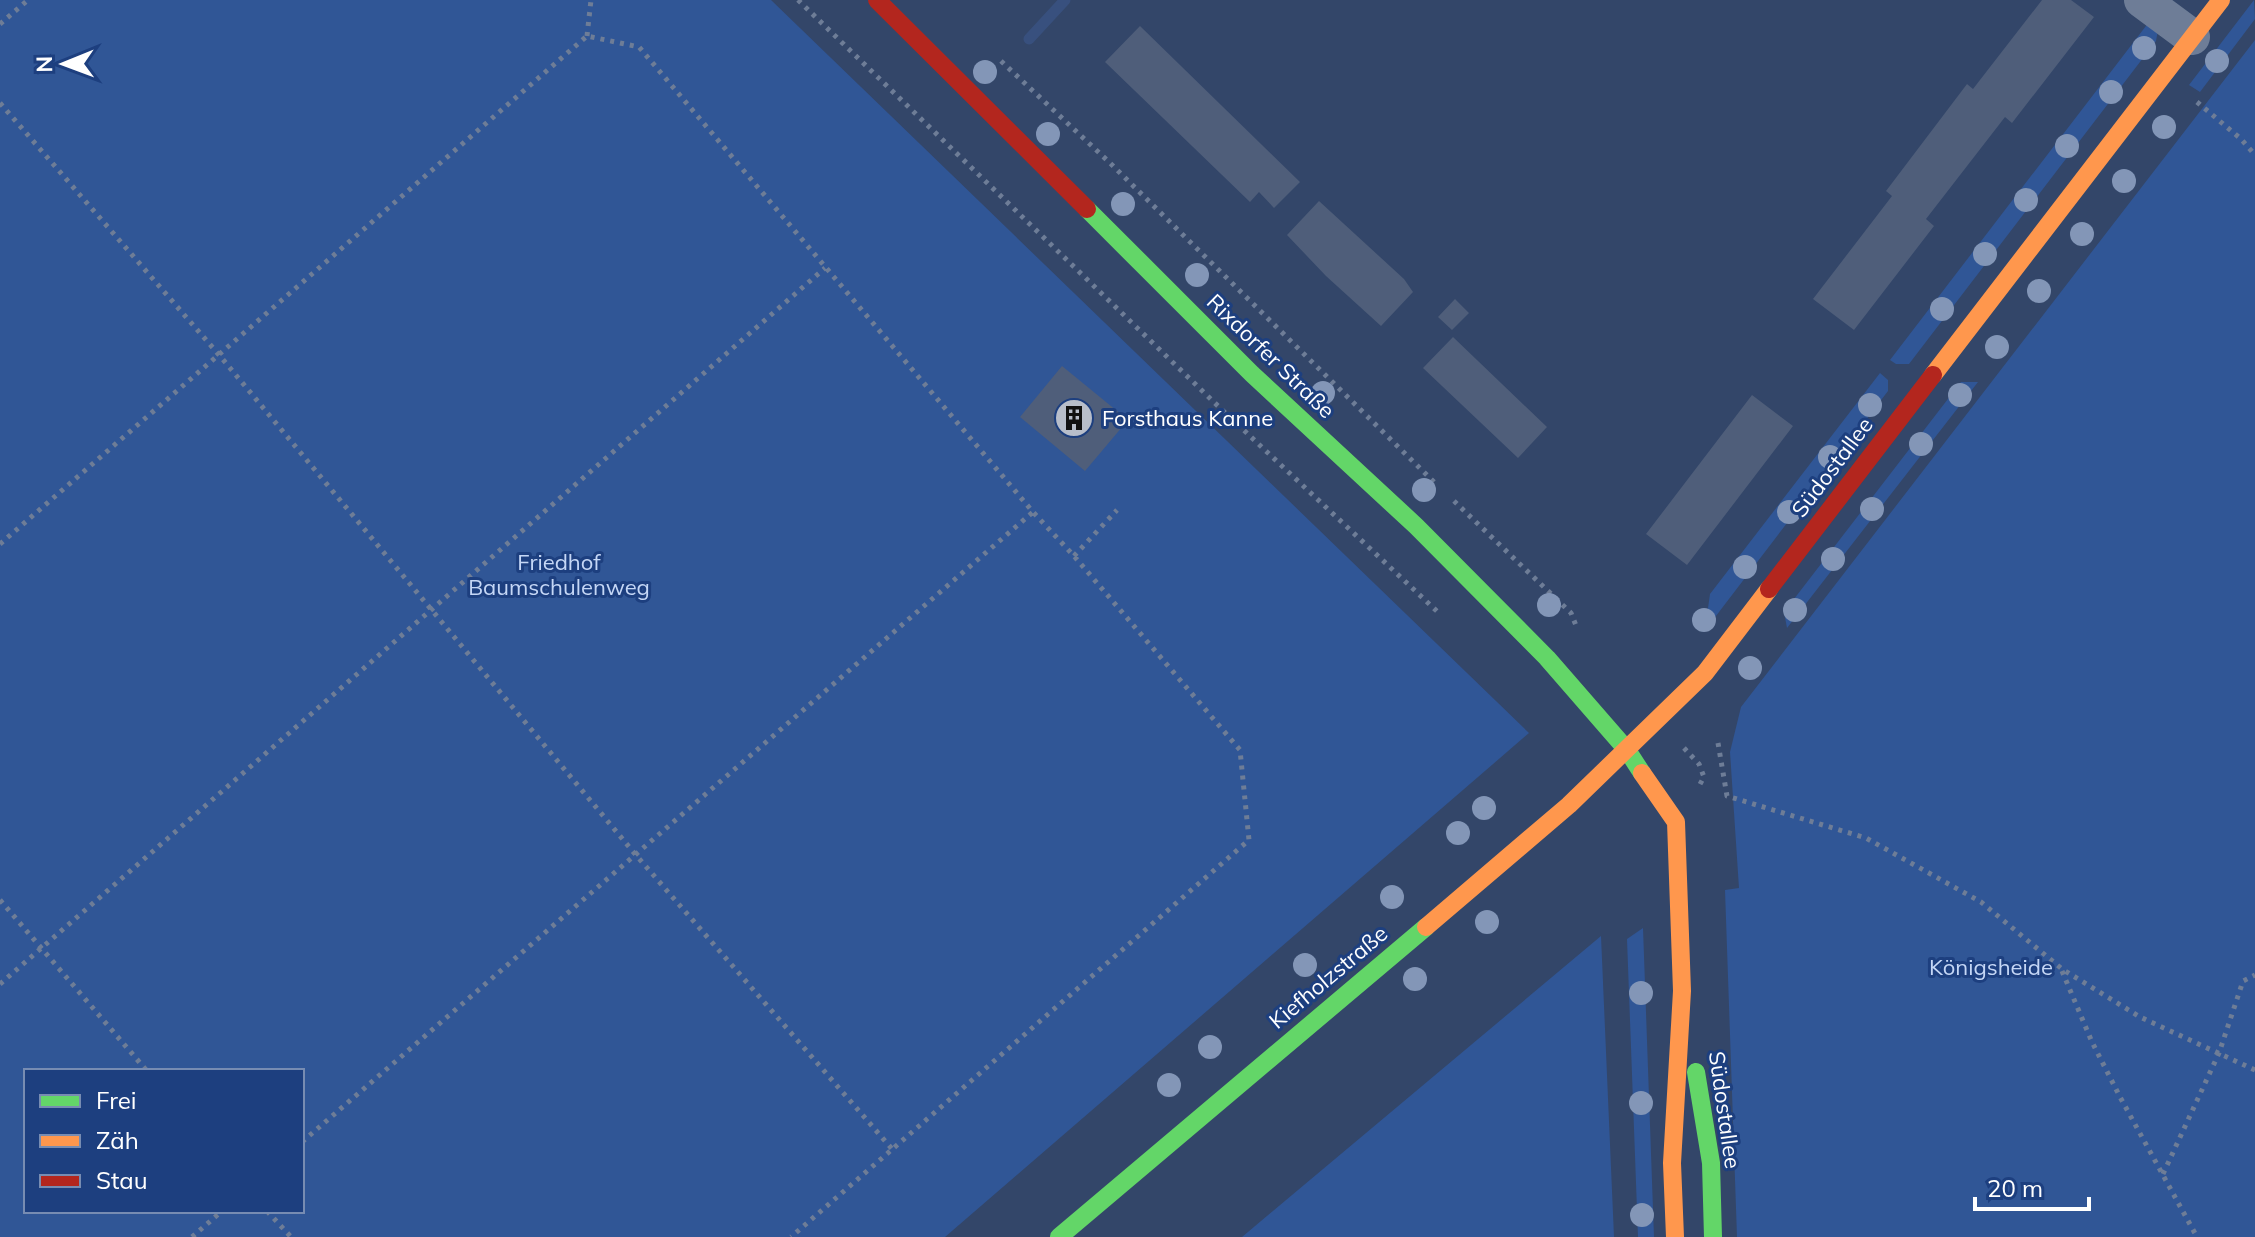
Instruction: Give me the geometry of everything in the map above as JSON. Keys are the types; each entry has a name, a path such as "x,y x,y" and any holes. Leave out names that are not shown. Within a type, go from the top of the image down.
{"main road":[{"name":"Rixdorfer Straße","path":"877,0 1252,374 1416,526 1547,658 1627,750"},
{"name":"Südostallee","path":"1675,1237 1672,1163 1682,991 1676,822 1627,750 1705,673 2221,0"},
{"name":"Kiefholzstraße","path":"1059,1237 1569,805 1627,750"},
{"name":"Südostallee","path":"1682,991 1711,1163 1713,1237"}],"street":[{"path":"2142,0 2192,37"}],"path":[{"path":"0,24 28,0"},
{"path":"0,544 587,36 591,0"},
{"path":"798,0 1219,407 1451,624"},
{"path":"587,36 639,47 1033,512 1240,750 1249,840 791,1237"},
{"path":"994,54 1109,162 1439,487"},
{"path":"2197,102 2255,155"},
{"path":"0,103 220,356 635,854 893,1150"},
{"path":"0,984 825,268"},
{"path":"1450,497 1571,613 1582,642"},
{"path":"1074,556 1117,510"},
{"path":"304,1140 1033,512"},
{"path":"1718,743 1727,796 1866,838 1981,902 2062,969 2140,1017 2255,1070"},
{"path":"0,900 145,1069"},
{"path":"2062,969 2092,1042 2197,1237"},
{"path":"2163,1174 2219,1053 2243,981 2255,975"},
{"path":"192,1237 220,1213"},
{"path":"269,1213 291,1237"}],"green space":[{"name":"Friedhof Baumschulenweg","path":"0,0 771,0 1529,733 945,1237 0,1237"},
{"path":"2254,0 2255,19 2200,92 2189,85"},
{"path":"2149,22 2158,30 2156,41 1909,364 1896,364 1890,360"},
{"name":"Königsheide","path":"2255,40 2255,1237 1737,1237 1725,890 1739,888 1730,752 1741,707"},
{"path":"1880,373 1888,380 1888,391 1706,629 1697,622 1708,608 1710,594"},
{"path":"1961,382 1978,382 1787,628 1784,612"},
{"path":"1643,928 1654,1237 1638,1237 1627,939"},
{"path":"1601,936 1614,1237 1242,1237"}],"building":[{"path":"2042,0 2071,0 2094,17 2012,123 2005,117 1926,219 1934,226 1854,330 1813,299 1892,196 1886,191 1967,84 1973,89"},
{"path":"1140,26 1300,182 1274,208 1259,192 1250,202 1105,62"},
{"path":"1319,201 1404,279 1413,292 1381,326 1287,235"},
{"path":"1455,299 1469,313 1452,330 1438,317"},
{"path":"1453,337 1547,427 1518,458 1423,368"},
{"name":"Forsthaus Kanne","path":"1062,366 1128,420 1085,471 1020,417"},
{"path":"1752,395 1793,426 1687,565 1646,534"}],"waterway":[{"path":"1029,39 1065,0"}],"traffic: fast":[{"path":"1087,209 1252,374 1416,526 1547,658 1627,750 1642,773"},
{"path":"1059,1237 1426,927"},
{"path":"1696,1072 1711,1163 1713,1237"}],"traffic: slow":[{"path":"1933,375 2221,0"},
{"path":"1426,927 1569,805 1705,673 1769,589"},
{"path":"1642,773 1676,822 1682,991 1672,1163 1675,1237"}],"traffic: jam":[{"path":"877,0 1087,209"},
{"path":"1769,589 1933,375"}],"place":[{"name":"Forsthaus Kanne","path":"1074,418"}]}
